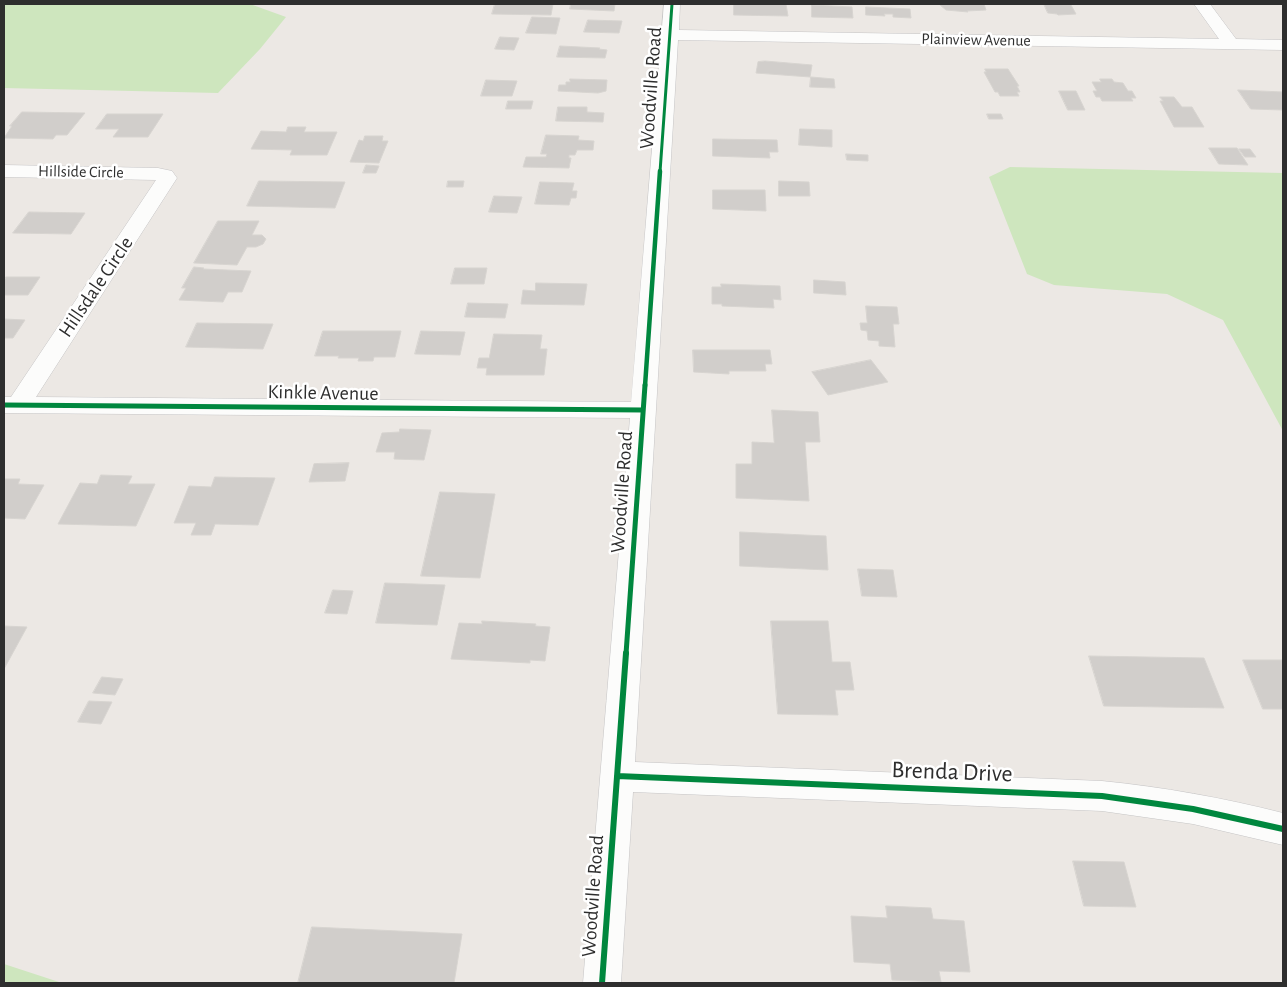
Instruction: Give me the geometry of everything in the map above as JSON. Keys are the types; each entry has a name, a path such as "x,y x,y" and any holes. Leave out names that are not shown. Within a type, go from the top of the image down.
{"street":[{"name":"Woodville Road","path":"602,983 672,4"},
{"path":"1202,4 1231,44"},
{"name":"Plainview Avenue","path":"669,35 1283,45"},
{"name":"Hillside Circle","path":"4,171 158,174"},
{"name":"Hillsdale Circle","path":"11,405 165,183 167,178 165,175 158,174"},
{"name":"Kinkle Avenue","path":"11,405 643,410"},
{"name":"Brenda Drive","path":"617,776 1102,796 1160,802 1231,815 1283,829"}],"green space":[{"path":"4,4 250,4 286,17 260,49 218,93 4,88"},
{"path":"1010,167 1283,173 1283,431 1223,320 1167,294 1054,285 1027,274 989,177"},
{"path":"4,964 59,982 78,983 4,983"}],"building":[{"path":"495,4 553,4 551,15 492,14"},
{"path":"571,4 615,4 614,11 570,9"},
{"path":"734,4 786,4 788,16 734,15"},
{"path":"984,4 986,10 968,12 946,10 940,5"},
{"path":"1044,4 1071,5 1076,14 1058,15 1048,13"},
{"path":"812,5 852,7 853,18 812,17"},
{"path":"866,7 910,9 911,18 893,17 893,14 884,14 885,16 866,15"},
{"path":"532,17 560,18 556,34 526,33"},
{"path":"588,20 622,21 619,33 584,32"},
{"path":"500,37 519,38 514,50 495,49"},
{"path":"560,46 607,50 605,58 557,57"},
{"path":"758,62 812,65 810,77 756,73"},
{"path":"985,69 1008,69 1019,86 1017,86 1020,92 1017,92 1019,96 1000,96 998,92 995,92 984,72 986,72"},
{"path":"811,77 834,79 835,88 810,87"},
{"path":"570,79 607,80 606,91 598,93 558,91 559,85 566,85 566,82 570,82"},
{"path":"1100,79 1112,79 1114,82 1123,83 1128,91 1132,91 1136,98 1131,98 1133,101 1102,101 1100,97 1096,97 1093,91 1097,91 1092,82 1101,82"},
{"path":"486,80 517,81 512,96 481,96"},
{"path":"1238,90 1283,92 1283,110 1251,109"},
{"path":"1059,91 1076,91 1085,110 1068,110"},
{"path":"1160,97 1174,97 1182,107 1192,107 1204,127 1174,127 1160,101 1163,101"},
{"path":"508,101 533,101 531,109 506,109"},
{"path":"558,107 587,107 587,112 604,113 603,122 556,121"},
{"path":"22,112 85,113 67,135 56,135 53,139 4,138 12,126 10,126"},
{"path":"107,114 163,114 148,137 113,137 119,129 96,129"},
{"path":"987,114 1001,114 1003,119 989,119"},
{"path":"288,127 306,127 304,132 337,132 327,155 290,155 292,150 251,149 261,131 286,132"},
{"path":"800,129 832,130 832,147 799,145"},
{"path":"546,135 579,136 578,140 594,141 593,150 577,150 575,155 569,155 569,158 571,158 569,168 523,167 526,157 546,157 547,154 541,154"},
{"path":"365,136 383,136 382,141 388,141 379,163 350,162 359,140 363,141"},
{"path":"713,139 777,140 778,152 769,152 770,158 713,156"},
{"path":"1209,148 1237,148 1248,165 1219,164"},
{"path":"1239,149 1250,149 1256,157 1245,157"},
{"path":"846,154 868,155 868,161 847,160"},
{"path":"366,165 379,166 376,173 363,173"},
{"path":"259,181 345,182 335,208 247,206"},
{"path":"448,181 464,181 463,187 447,187"},
{"path":"779,181 809,182 810,196 779,196"},
{"path":"540,182 574,183 572,191 577,191 576,198 571,198 569,205 535,204"},
{"path":"713,190 765,190 766,211 713,209"},
{"path":"494,196 522,197 517,213 489,212"},
{"path":"29,212 85,213 71,234 13,233"},
{"path":"218,221 259,221 252,235 262,235 266,239 263,244 256,247 247,247 237,265 194,263"},
{"path":"194,267 251,271 242,292 228,292 223,302 179,300 186,288 182,288"},
{"path":"455,268 487,268 484,284 451,284"},
{"path":"6,277 40,277 28,295 4,295 4,281"},
{"path":"814,280 845,282 846,295 814,293"},
{"path":"536,283 587,284 584,305 521,304 523,290 535,291"},
{"path":"721,284 780,286 781,300 773,299 774,308 712,304 712,287 721,287"},
{"path":"468,303 508,304 505,318 465,317"},
{"path":"866,306 897,307 899,324 893,324 895,347 879,346 879,341 868,340 867,331 861,330 860,323 867,323"},
{"path":"4,319 25,320 13,338 4,338"},
{"path":"197,323 273,324 263,349 186,347"},
{"path":"323,331 401,331 395,357 374,357 373,361 358,361 359,358 315,356"},
{"path":"421,331 465,332 460,355 415,354"},
{"path":"494,334 542,335 540,349 547,349 544,375 486,375 487,368 477,368 479,358 489,358"},
{"path":"693,350 770,350 772,364 765,364 766,371 729,371 729,374 694,372"},
{"path":"871,360 888,382 828,395 812,372"},
{"path":"772,410 818,412 820,442 805,442 809,501 736,498 736,464 752,464 752,442 774,443"},
{"path":"400,429 431,430 424,460 394,459 395,452 376,452 382,433 399,432"},
{"path":"349,463 345,481 309,482 314,464"},
{"path":"101,475 132,476 128,484 155,484 136,526 58,524 80,483 97,484"},
{"path":"215,477 275,478 258,525 215,524 211,535 191,535 196,523 174,523 189,486 211,487"},
{"path":"4,479 20,479 18,484 44,485 25,519 4,518"},
{"path":"440,492 495,494 480,578 421,576"},
{"path":"740,532 826,536 828,570 740,566"},
{"path":"858,569 893,570 897,597 862,596"},
{"path":"385,583 445,585 437,625 376,623"},
{"path":"333,590 353,591 347,614 325,613"},
{"path":"482,621 536,624 535,626 550,627 545,661 530,660 530,663 451,659 459,623 482,624"},
{"path":"771,621 828,621 832,662 850,662 854,690 835,690 838,715 778,714"},
{"path":"4,626 27,627 4,669"},
{"path":"1089,656 1204,658 1224,708 1104,706"},
{"path":"1243,660 1283,660 1283,709 1263,709"},
{"path":"102,677 123,679 115,695 93,693"},
{"path":"89,701 112,702 101,724 78,722"},
{"path":"1073,861 1124,862 1136,907 1084,906"},
{"path":"886,906 931,908 933,919 964,921 970,972 939,971 941,982 892,980 890,964 854,962 851,916 887,918"},
{"path":"312,927 462,934 454,983 298,983"}],"cycle path":[{"path":"602,983 672,4"},
{"path":"4,405 643,410"},
{"path":"617,776 1102,796 1148,801 1193,809 1283,829"}]}
